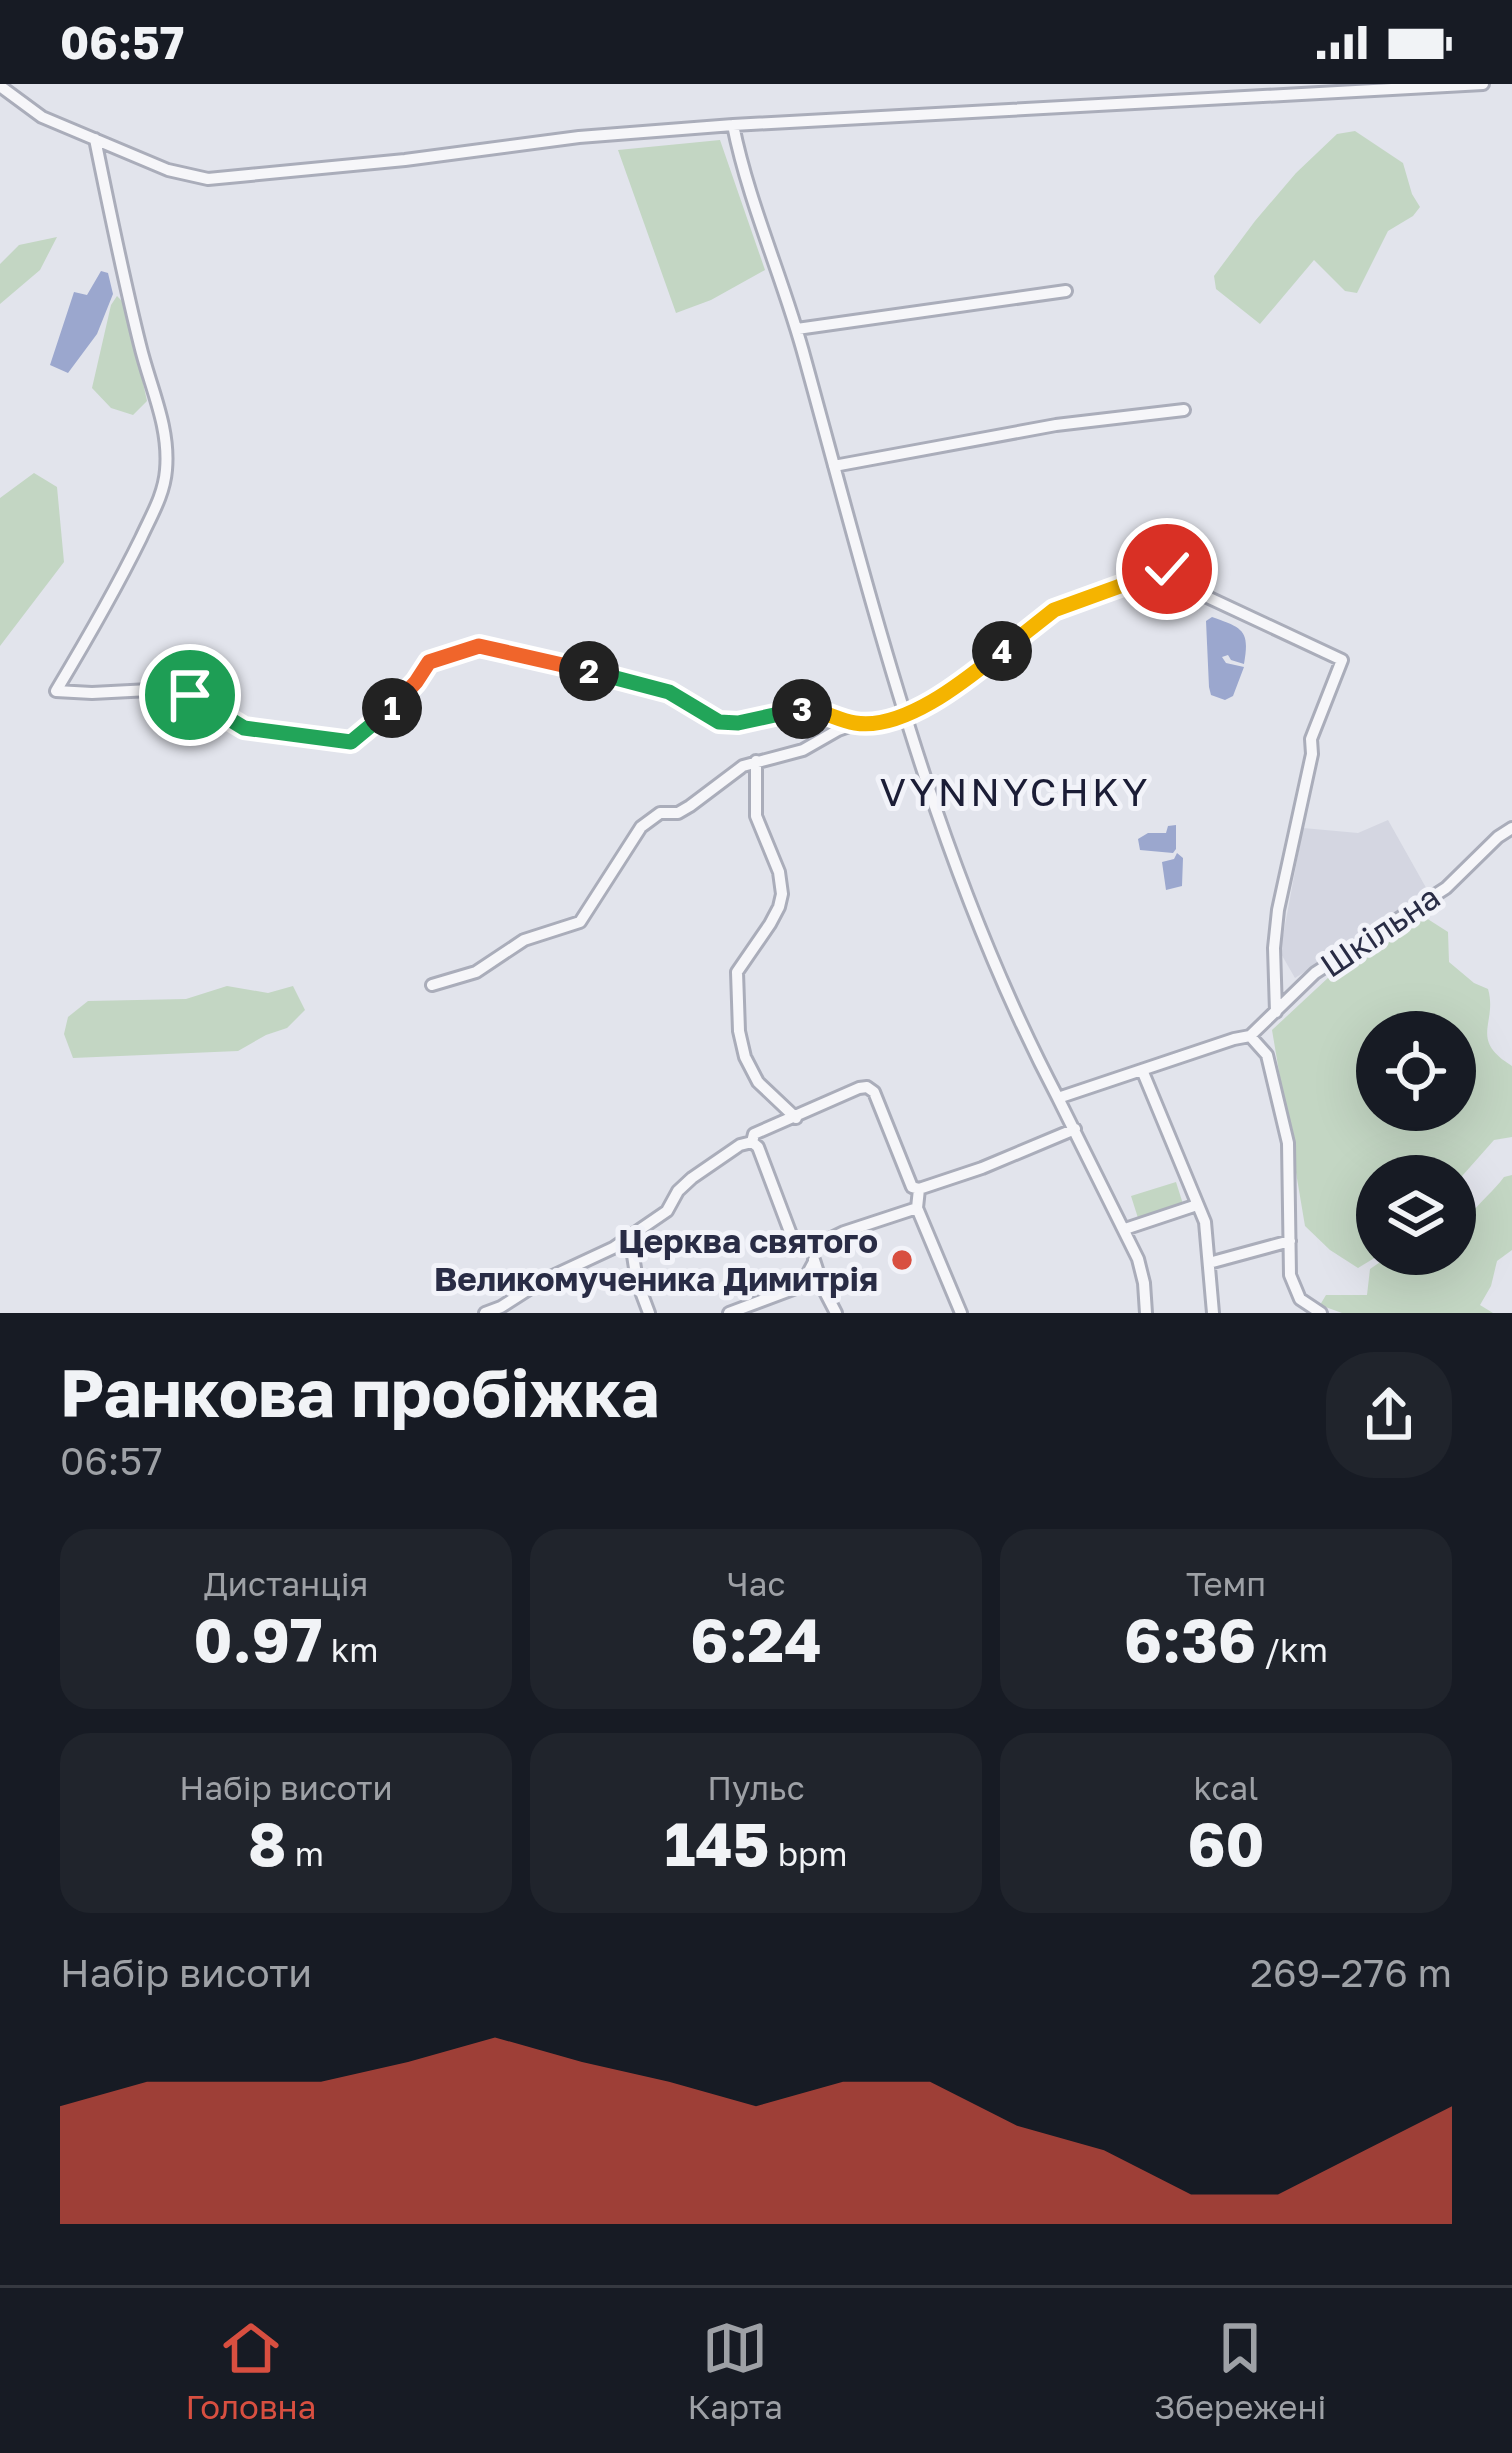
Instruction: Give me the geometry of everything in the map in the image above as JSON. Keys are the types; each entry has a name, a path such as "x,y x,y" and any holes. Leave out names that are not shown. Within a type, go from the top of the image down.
{"street":[{"path":"0,86 42,117 168,170 208,179 733,124 1483,84"},
{"path":"733,124 757,213 797,329 904,718 998,972 1138,1258 1146,1313"},
{"path":"94,139 131,309 158,403 166,470 161,495 114,595 56,691 169,689 190,695 244,728 351,742 387,713 429,662 479,646 669,692 719,722 817,709 856,724"},
{"path":"797,329 1066,290"},
{"path":"834,466 1056,425 1184,410"},
{"path":"432,985 476,972 524,940 580,922 641,826 660,813 678,813 756,761 803,750 856,724 904,718 1054,610 1167,569 1184,575 1188,588 1342,659 1310,739 1312,754 1278,910 1276,1012"},
{"path":"756,761 757,816 779,872 782,895 770,924 737,972 739,1031 758,1082 796,1118"},
{"name":"Шкільна","path":"1250,1036 1329,963 1446,888 1512,828"},
{"path":"1058,1098 1250,1036 1267,1055 1288,1143 1290,1275 1305,1309 1321,1313"},
{"path":"1142,1070 1204,1222 1213,1313"},
{"path":"752,1142 754,1134 867,1087 874,1092 912,1187 919,1190 1075,1129"},
{"path":"485,1313 613,1248 667,1211 692,1178 740,1145 752,1142"},
{"path":"752,1142 758,1147 795,1245 807,1250 844,1232 917,1208"},
{"path":"919,1190 917,1208 961,1313"},
{"path":"1125,1229 1197,1205"},
{"path":"630,1236 637,1281 649,1313"},
{"path":"1209,1263 1290,1240"},
{"path":"729,1313 801,1286 815,1252 824,1243"},
{"path":"814,1262 836,1313"}],"shaded area":[{"path":"1388,820 1429,893 1295,978 1280,952 1303,828 1358,833"}],"green space":[{"path":"1355,131 1403,163 1420,207 1388,231 1357,293 1345,291 1314,260 1260,324 1216,289 1214,276 1296,173 1337,134"},
{"path":"720,140 765,270 676,313 618,150"},
{"path":"57,237 40,270 0,304 0,264 19,245"},
{"path":"117,296 126,305 147,401 133,415 111,408 92,388"},
{"path":"34,473 57,487 64,562 0,646 0,498"},
{"path":"1423,916 1448,932 1449,962 1488,989 1488,1039 1512,1066 1512,1137 1494,1140 1476,1160 1476,1155 1356,1155 1356,1267 1305,1226 1272,1030 1344,963"},
{"path":"227,986 268,993 293,986 305,1010 287,1028 238,1051 73,1058 64,1034 68,1017 88,1001 186,999"},
{"path":"1512,1175 1512,1250 1497,1261 1480,1305 1493,1313 1342,1313 1320,1305 1326,1295 1367,1295 1369,1275 1476,1275 1476,1209 1504,1177"},
{"path":"1176,1182 1183,1204 1138,1218 1131,1196"}],"water":[{"path":"101,271 108,273 113,294 97,334 68,373 50,365 74,292 87,295"},
{"path":"1212,617 1245,637 1244,664 1228,655 1222,657 1226,663 1244,667 1233,696 1225,700 1211,695 1209,687 1206,621"},
{"path":"1176,825 1173,853 1140,850 1138,839 1148,833 1166,833 1168,826"},
{"path":"1177,853 1183,858 1182,886 1166,890 1162,862 1174,859"}],"place":[{"name":"Церква святого Великомученика Димитрія","path":"902,1260"}],"district":[{"name":"VYNNYCHKY","path":"1015,792"}],"route":[{"path":"190,695 244,728 351,742 387,713 429,662 479,646 669,692 719,722 817,709 856,724 904,718 1054,610 1167,569"}]}
